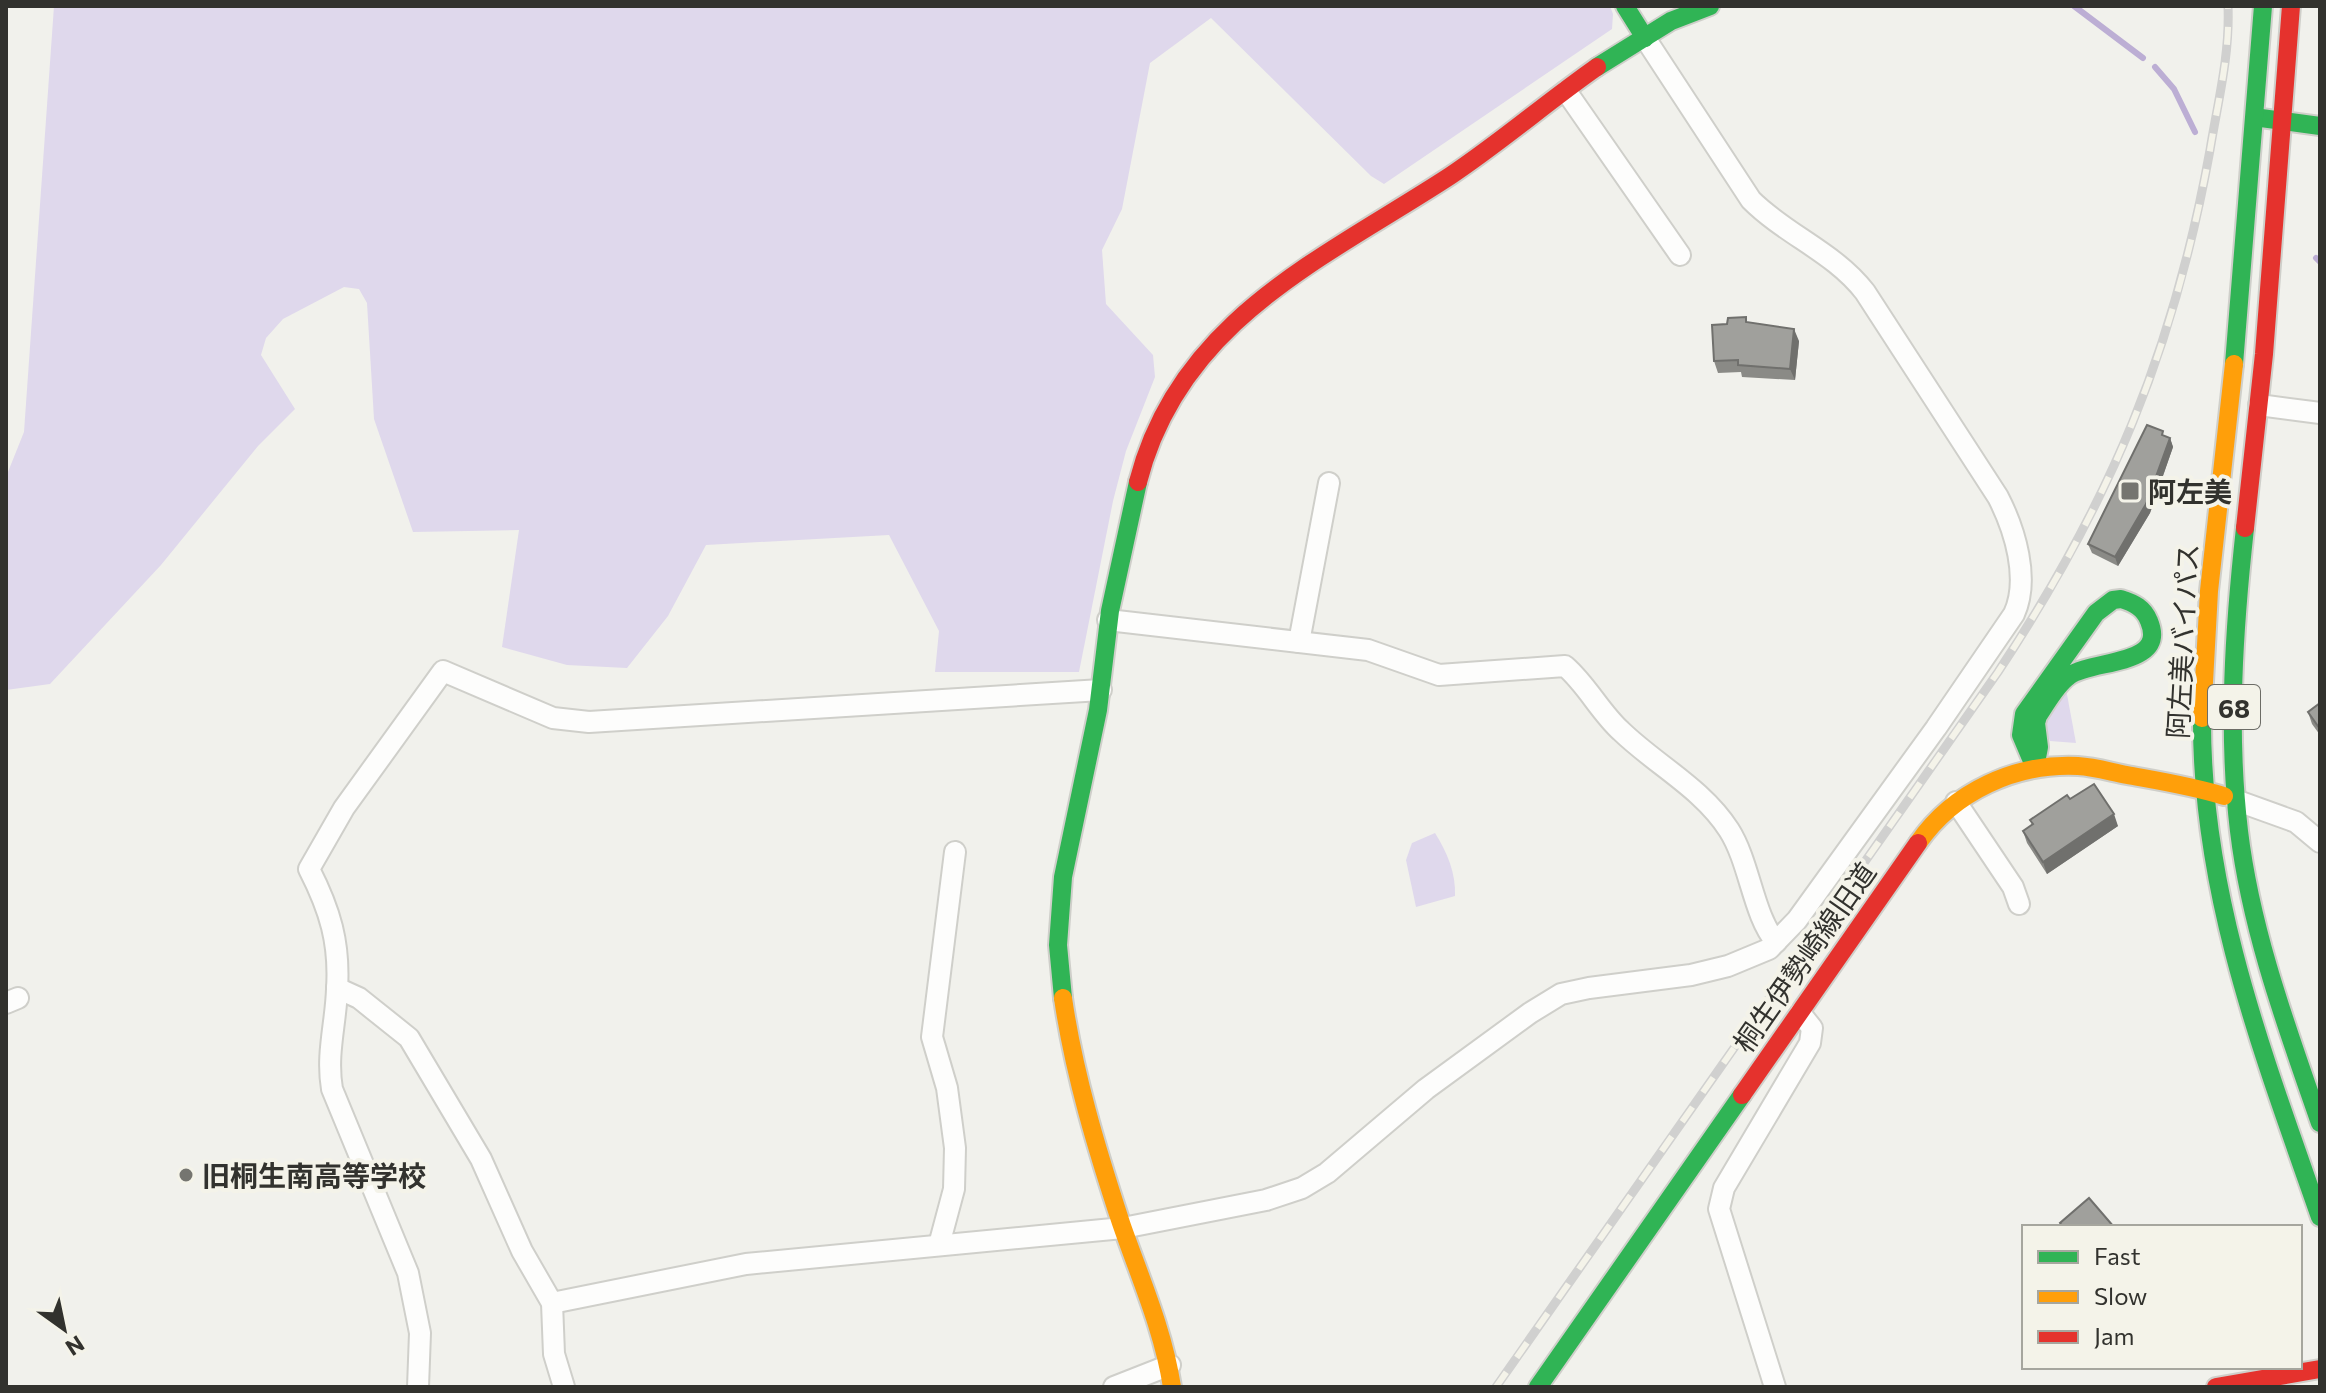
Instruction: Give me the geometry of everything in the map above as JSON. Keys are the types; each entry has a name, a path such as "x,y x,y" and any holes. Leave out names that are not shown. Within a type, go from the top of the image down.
{"main road":[{"path":"1625,6 1645,38"},
{"path":"1172,1387 1162,1335 1123,1228 1082,1094 1058,957 1063,883 1101,690 1108,620 1136,488 1154,431 1165,409 1204,353 1239,317 1304,265 1441,183 1609,59 1671,21 1710,6"},
{"name":"阿左美バイパス","path":"2263,6 2236,350 2205,649 2204,790 2222,914 2235,966 2320,1217"},
{"name":"68","path":"2282,121 2291,6"},
{"path":"2253,117 2320,126"},
{"name":"阿左美バイパス","path":"2282,121 2235,670 2235,800 2248,887 2261,940 2279,1004 2320,1123"},
{"path":"2121,599 2138,604 2150,621 2151,641 2147,649 2133,659 2088,668 2068,677 2038,716 2039,747 2035,768 2025,750 2021,726 2024,714 2100,608 2121,599"},
{"name":"桐生伊勢崎線旧道","path":"1538,1387 1924,834 1956,802 1998,778 2035,768 2084,766 2204,790 2235,800"},
{"path":"2216,1387 2320,1369"}],"street":[{"path":"552,1303 746,1264 1123,1228 1266,1200 1302,1188 1327,1173 1436,1081 1561,994 1711,970 1760,954 1797,920 2014,614 2021,595 2017,555 1998,497 1865,292 1839,264 1772,219 1751,200 1645,38"},
{"path":"1566,91 1680,255"},
{"path":"2259,405 2320,413"},
{"path":"1299,642 1329,483"},
{"path":"1108,620 1382,653 1439,675 1565,666 1624,734 1698,795 1723,822 1737,843 1766,925 1776,942"},
{"path":"418,1387 420,1333 408,1273 332,1089 328,1059 337,988 336,946 332,921 309,869 344,808 443,671 553,718 589,722 1101,690"},
{"path":"2235,800 2296,822 2320,842"},
{"path":"1956,802 2013,887 2019,904"},
{"path":"939,1245 954,1189 955,1148 947,1088 932,1037 955,852"},
{"path":"337,988 359,998 409,1038 481,1159 522,1251 552,1303 554,1354 564,1387"},
{"path":"1775,1387 1719,1209 1724,1188 1810,1043 1812,1028 1800,1013"},
{"path":"1114,1387 1170,1365"}],"shaded area":[{"path":"54,6 1610,6 1613,14 1612,29 1384,184 1371,176 1211,18 1150,63 1122,209 1102,250 1106,304 1153,355 1155,377 1126,451 1113,501 1079,672 935,672 939,631 889,535 706,545 668,616 627,668 567,665 502,647 519,530 413,532 374,419 367,303 359,289 344,287 283,319 266,338 261,355 295,409 258,446 161,565 50,684 6,690 6,477 24,432"},
{"path":"2066,689 2076,743 2050,741 2044,726"},
{"path":"1435,833 1450,863 1455,896 1416,907 1406,860 1412,843"}],"building":[{"path":"1746,317 1746,322 1794,329 1790,369 1738,365 1738,360 1714,361 1712,325 1727,324 1728,318"},
{"path":"2147,425 2163,431 2162,435 2170,438 2146,504 2115,557 2088,544"},
{"path":"2320,703 2320,729 2308,712"},
{"path":"2094,784 2114,814 2043,862 2023,831 2033,824 2030,820 2067,795 2070,799"},
{"path":"2089,1198 2112,1225 2062,1225 2060,1223"}],"waterway":[{"path":"2074,6 2143,58"},
{"path":"2155,67 2174,89 2195,132"},
{"path":"2316,258 2320,262"}],"railway":[{"path":"1496,1387 1998,672 2073,547 2132,423 2157,358 2177,292 2195,223 2220,96 2228,6"}],"traffic: fast":[{"path":"1625,6 1645,38"},
{"path":"1597,67 1671,21 1710,6"},
{"path":"2234,364 2263,6"},
{"path":"2261,118 2320,126"},
{"path":"1063,998 1058,945 1063,877 1098,710 1110,611 1138,482"},
{"path":"2245,528 2233,679 2233,755 2239,831 2261,942 2320,1123"},
{"path":"2121,599 2138,607 2147,616 2152,636 2148,647 2125,659 2080,671 2060,684 2038,716 2039,747 2035,768 2021,735 2024,714 2096,613 2113,600 2121,599"},
{"path":"2202,718 2204,783 2224,910 2257,1034 2320,1217"},
{"path":"1538,1387 1742,1095"}],"traffic: slow":[{"path":"2202,718 2209,591 2234,364"},
{"path":"1918,843 1949,809 1968,795 2010,775 2032,769 2091,767 2224,796"},
{"path":"1063,998 1073,1055 1095,1140 1157,1324 1172,1387"}],"traffic: jam":[{"path":"2245,528 2264,354 2291,6"},
{"path":"1138,482 1158,426 1186,378 1221,336 1262,299 1306,267 1450,176 1597,67"},
{"path":"1742,1095 1918,843"},
{"path":"2216,1387 2320,1369"}],"place":[{"name":"阿左美","path":"2130,491"},
{"name":"旧桐生南高等学校","path":"186,1175"}]}
